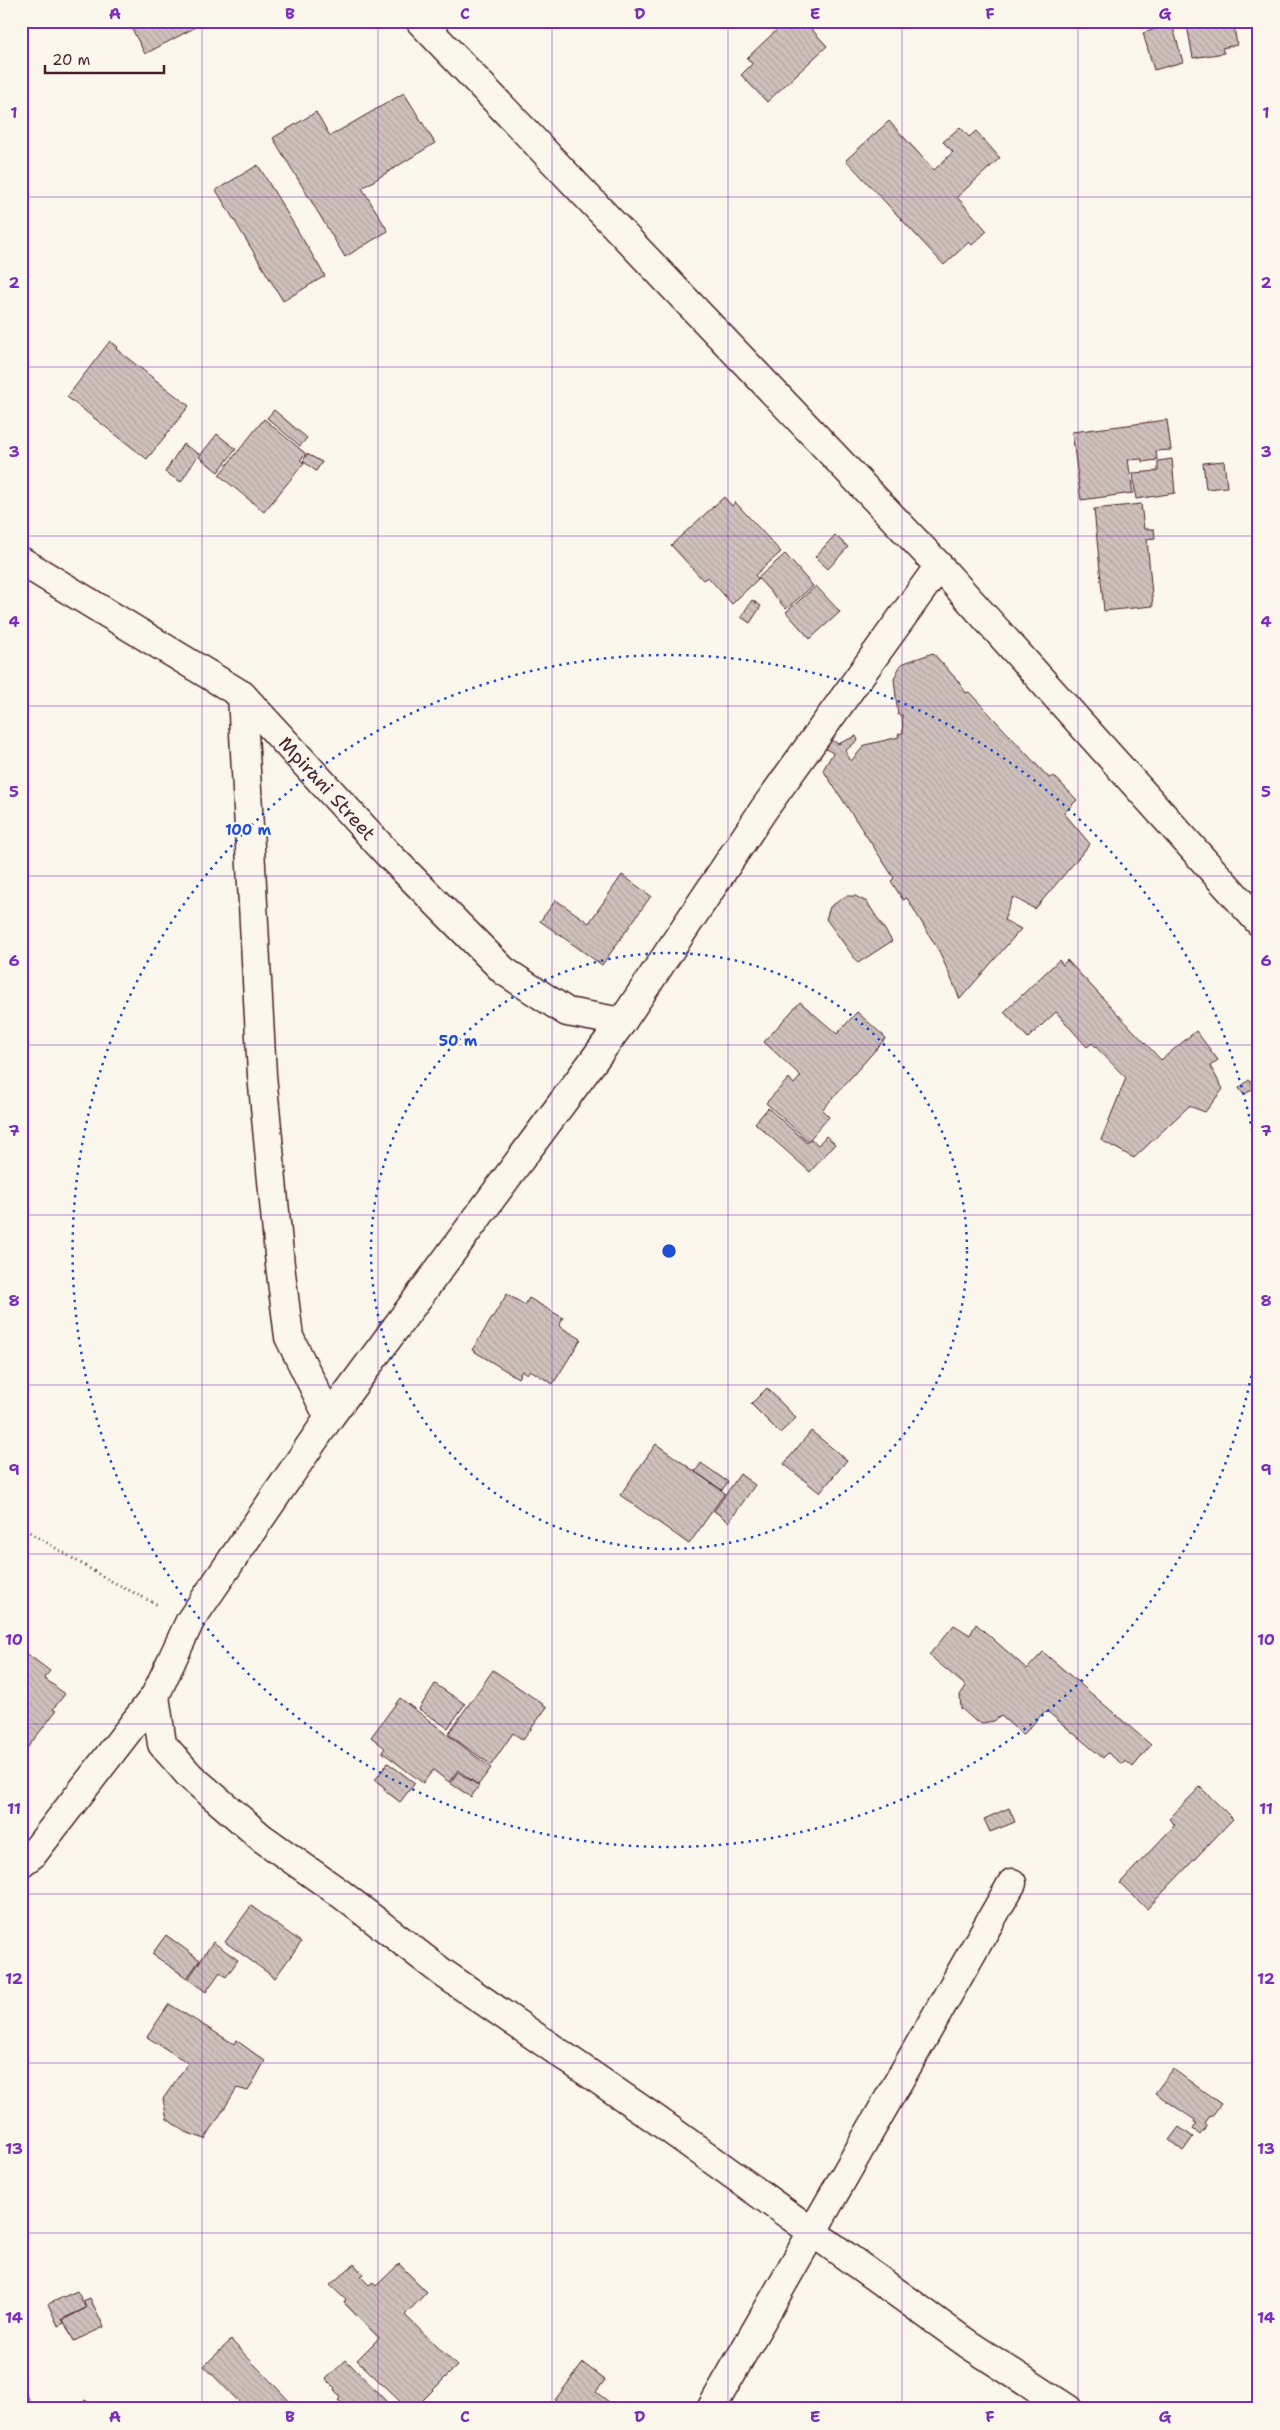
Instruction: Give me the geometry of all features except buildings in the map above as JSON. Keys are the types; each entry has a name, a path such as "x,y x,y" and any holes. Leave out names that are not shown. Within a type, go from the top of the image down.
{"street":[{"path":"420,21 939,566 1259,922"},
{"name":"Mpirani Street","path":"21,561 242,695 348,812 504,971 567,1012 622,1022"},
{"path":"21,1863 33,1854 155,1696 190,1621 329,1418 622,1022 764,809 939,566"},
{"path":"242,695 262,1075 280,1265 289,1338 329,1418"},
{"path":"155,1696 162,1744 190,1776 262,1838 341,1894 443,1973 654,2118 812,2234 968,2344 1068,2409"},
{"path":"711,2409 1012,1883"}],"path":[{"path":"21,1527 105,1578 190,1621"}]}
